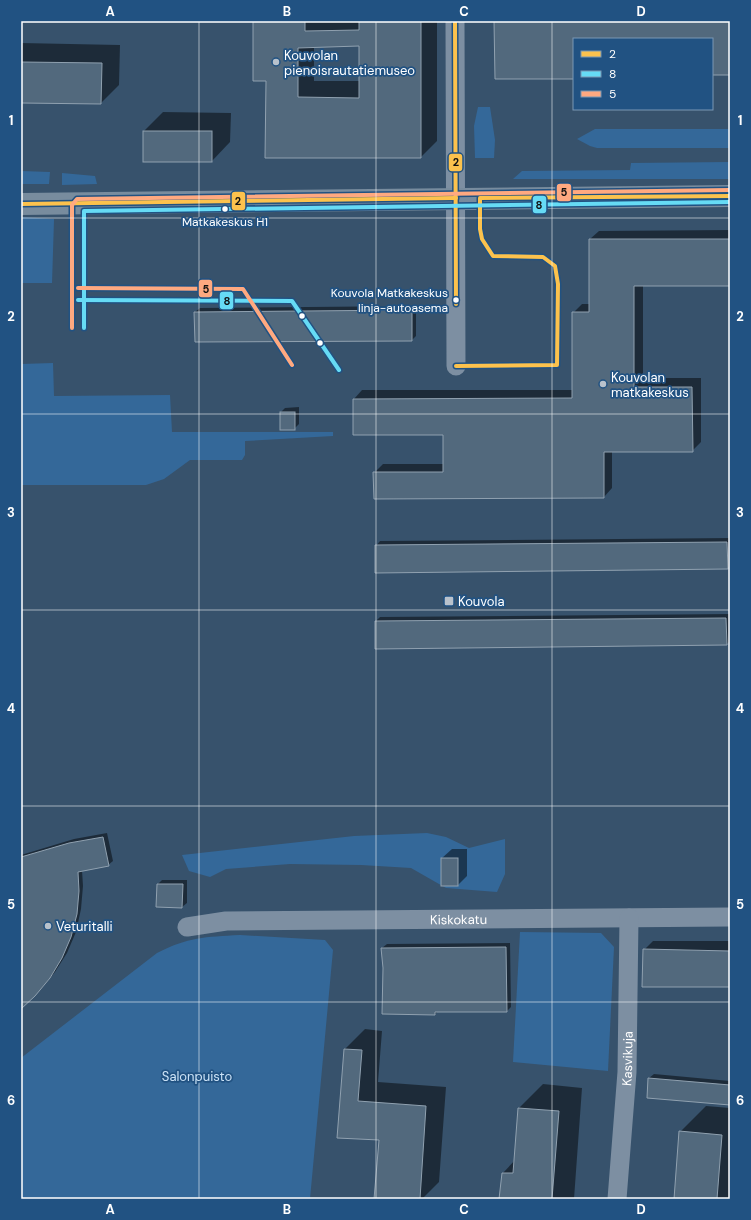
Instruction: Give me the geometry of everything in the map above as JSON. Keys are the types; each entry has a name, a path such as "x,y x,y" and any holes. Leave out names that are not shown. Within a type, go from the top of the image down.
{"street":[{"path":"455,21 456,366"},
{"path":"21,204 730,196"},
{"name":"Kasvikuja","path":"617,1199 627,1072 629,918"},
{"name":"Kiskokatu","path":"187,927 226,921 437,921 730,918"}],"green space":[{"path":"478,107 490,107 495,140 494,158 475,158 474,126"},
{"path":"595,129 730,129 730,148 597,148 577,139"},
{"path":"730,162 730,179 513,179 522,171 630,170 631,163"},
{"path":"21,171 50,172 49,184 21,184"},
{"path":"62,173 95,176 97,184 62,185"},
{"path":"21,217 54,219 52,283 21,283"},
{"path":"53,363 54,396 170,395 172,432 333,432 333,436 245,441 245,455 242,460 190,460 164,479 146,485 21,485 21,364"},
{"path":"427,833 446,837 469,848 505,839 505,874 497,892 446,888 411,868 361,865 290,864 226,869 210,877 189,871 182,855 354,836"},
{"path":"520,932 601,933 614,947 608,1071 513,1062"},
{"name":"Salonpuisto","path":"240,935 325,940 333,950 310,1199 21,1199 21,1058 157,953 178,944 197,939"}],"building":[{"path":"253,21 305,21 305,31 359,30 359,21 421,21 421,158 265,158 266,81 253,81","holes":["359,46 359,98 298,97 298,48"]},
{"path":"494,21 730,21 730,75 713,75 713,38 573,38 573,79 495,79"},
{"path":"21,62 102,63 101,104 21,103"},
{"path":"143,131 212,131 212,162 143,162"},
{"path":"589,239 730,239 730,286 634,286 634,387 692,387 693,452 604,452 604,498 374,499 373,472 443,472 443,435 353,435 353,399 572,398 572,312 589,312"},
{"path":"412,310 412,341 195,342 194,312"},
{"path":"280,412 295,412 295,430 280,430"},
{"path":"727,542 728,569 375,573 375,545"},
{"path":"726,618 727,645 375,649 375,621"},
{"name":"Veturitalli","path":"103,837 109,866 78,872 79,891 77,914 71,937 62,958 50,978 35,996 21,1009 21,857 69,843"},
{"path":"441,858 458,858 458,886 441,886"},
{"path":"157,884 183,884 182,908 156,907"},
{"path":"506,947 507,1012 435,1012 435,1015 382,1014 383,968 381,948"},
{"path":"643,949 730,951 730,987 642,987"},
{"path":"344,1049 362,1050 358,1101 426,1106 420,1199 374,1199 379,1140 337,1138"},
{"path":"648,1078 730,1085 730,1105 647,1098"},
{"path":"518,1108 559,1111 552,1199 499,1199 502,1173 513,1173"},
{"path":"679,1131 722,1135 717,1199 674,1199"}],"transit line":[{"name":"2","path":"455,21 456,304"},
{"name":"5","path":"72,328 72,205 77,199 730,190"},
{"name":"2","path":"456,366 557,365 558,284 555,266 543,257 493,256 482,239 480,229 480,198 730,196"},
{"name":"2","path":"21,204 456,198"},
{"name":"8","path":"84,328 84,211 730,202"},
{"name":"5","path":"78,288 243,289 292,365"},
{"name":"8","path":"78,300 292,301 339,370"}],"place":[{"name":"Kouvolan pienoisrautatiemuseo","path":"276,62"},
{"name":"Matkakeskus H1","path":"225,209"},
{"name":"Kouvola Matkakeskus linja-autoasema","path":"456,300"},
{"name":"Kouvolan matkakeskus","path":"603,384"},
{"name":"Kouvola","path":"449,601"},
{"name":"Veturitalli","path":"48,926"}]}
